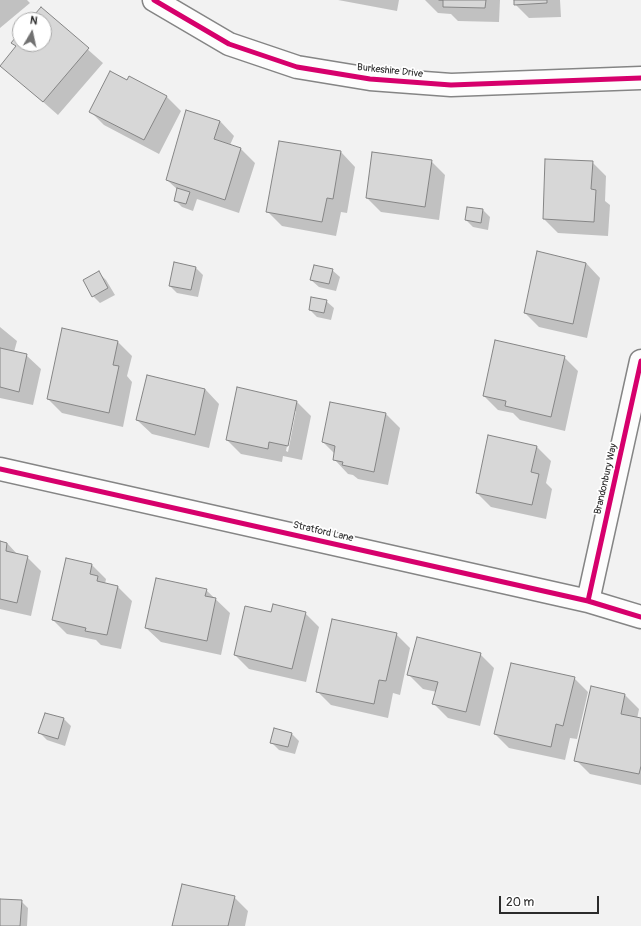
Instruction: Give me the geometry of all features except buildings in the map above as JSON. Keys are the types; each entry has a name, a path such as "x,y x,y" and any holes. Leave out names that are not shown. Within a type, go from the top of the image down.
{"street":[{"name":"Burkeshire Drive","path":"154,0 229,44 297,67 319,71 370,79 451,85 641,78"},
{"name":"Brandonbury Way","path":"588,601 641,361"},
{"name":"Stratford Lane","path":"0,469 588,601 641,617"}],"cycle path":[{"path":"154,0 229,44 297,67 370,79 451,85 641,78"},
{"path":"588,601 641,361"},
{"path":"0,469 588,601 641,617"}]}
